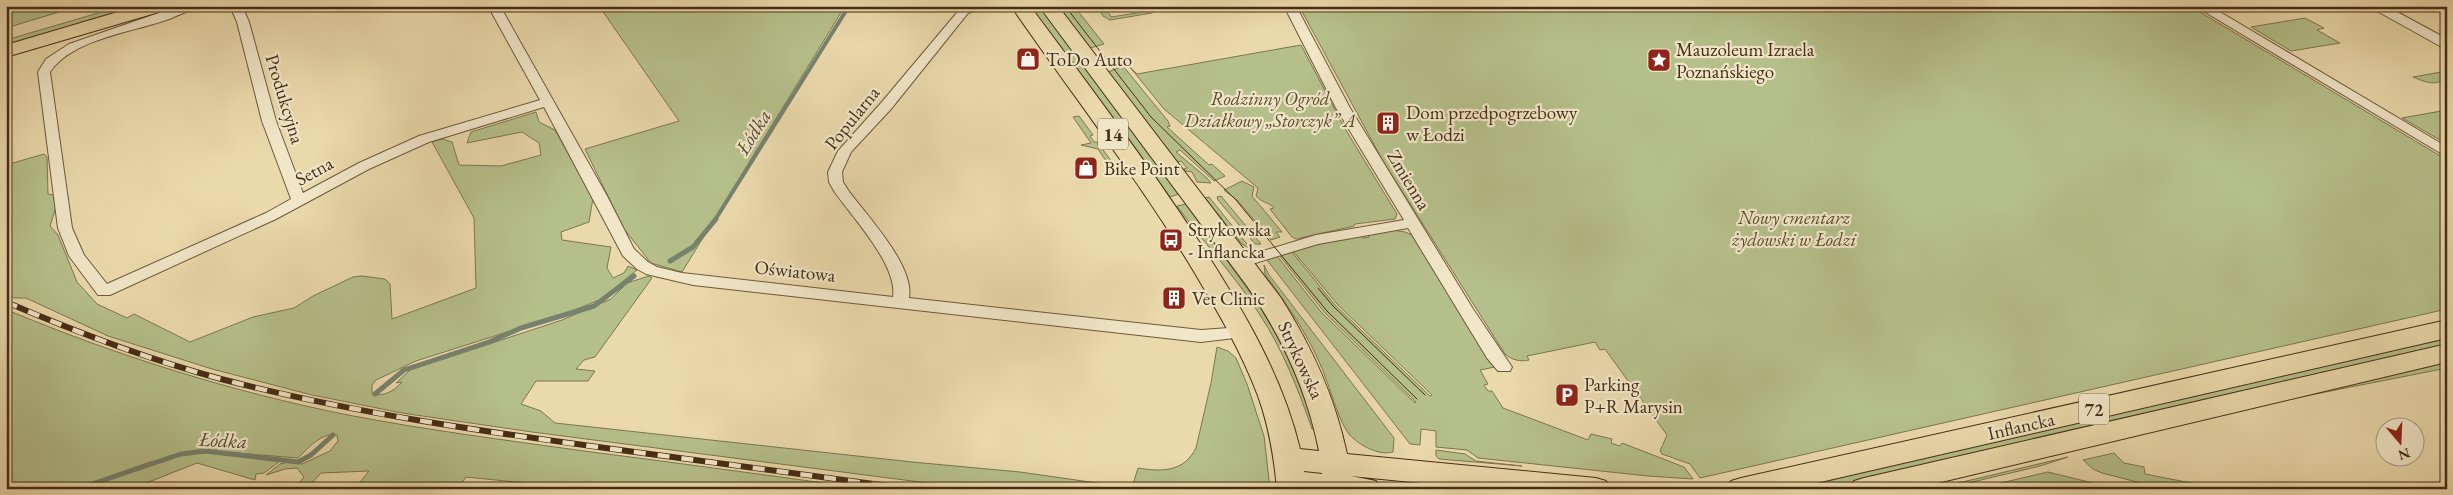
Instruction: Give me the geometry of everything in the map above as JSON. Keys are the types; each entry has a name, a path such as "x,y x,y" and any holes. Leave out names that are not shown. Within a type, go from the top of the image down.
{"main road":[{"path":"6,37 112,6"},
{"path":"6,51 159,6"},
{"name":"Strykowska","path":"1020,6 1165,206 1243,332 1261,368 1275,403 1291,477"},
{"name":"Strykowska","path":"1048,6 1275,308 1304,359 1324,410 1337,479"},
{"name":"Inflancka","path":"1741,489 2447,329"},
{"name":"Inflancka","path":"1864,489 2447,353"},
{"path":"1291,477 1596,489"},
{"path":"1337,479 1366,489"}],"street":[{"name":"Setna","path":"190,6 153,21 80,44 54,60 44,72 68,236 77,256 104,291 299,202 364,166 424,139 548,102"},
{"name":"Produkcyjna","path":"236,6 243,22 269,121 299,202"},
{"name":"Oświatowa","path":"494,6 605,205 626,248 635,260 662,274 698,280 1201,336 1243,332"},
{"name":"Popularna","path":"900,302 903,290 902,278 896,266 841,191 836,182 835,172 845,151 886,106 964,11 984,6"},
{"name":"Zmienna","path":"1290,6 1343,108 1493,354 1504,367"},
{"path":"2201,6 2447,153"},
{"path":"2375,6 2447,45"},
{"path":"2394,6 2447,34"},
{"path":"1242,262 1316,240 1412,223"}],"green space":[{"path":"6,6 79,6 6,28"},
{"path":"122,6 145,6 6,47 6,40"},
{"path":"599,6 845,6 682,272 651,263 624,229 585,149 679,121"},
{"path":"1029,6 1039,6 1179,194 1170,197"},
{"path":"1074,6 1104,44 1090,48 1061,10"},
{"path":"1097,6 1105,6 1111,17 1150,11 1148,6 1154,6 1156,10 1152,13 1110,20 1103,16"},
{"name":"Nowy cmentarz żydowski w Łodzi","path":"1299,6 2190,6 2447,160 2447,309 1700,478 1690,464 1662,454 1660,451 1667,435 1605,349 1600,350 1595,342 1527,356 1529,360 1526,361 1510,358 1505,354 1383,161"},
{"path":"2305,18 2324,28 2317,30 2340,43 2291,51 2251,27"},
{"name":"Rodzinny Ogród Działkowy „Storczyk” A","path":"1301,45 1344,127 1397,214 1395,219 1355,224 1354,226 1296,239 1292,237 1270,209 1274,208 1256,196 1258,188 1164,109 1129,66 1137,74"},
{"path":"1123,66 1168,121 1170,126 1167,127 1209,165 1212,164 1225,176 1214,181 1180,150 1176,152 1211,183 1197,182 1192,172 1185,171 1184,169 1187,168 1181,161 1177,162 1108,72"},
{"path":"2447,71 2447,77 2435,83 2413,77"},
{"path":"2447,110 2447,144 2402,118"},
{"path":"536,112 539,122 555,130 593,198 589,222 561,232 562,240 611,247 607,268 613,278 624,273 628,266 637,270 601,299 570,312 416,361 376,380 372,385 372,394 381,395 392,391 402,382 396,383 410,370 562,320 611,299 627,283 649,276 652,278 595,357 584,360 576,369 595,371 588,381 536,381 521,404 541,411 555,423 1020,472 1132,488 1138,468 1172,469 1185,462 1196,448 1217,347 1228,351 1236,358 1247,384 1264,436 1270,489 974,489 532,432 402,413 312,395 212,369 108,336 26,298 14,298 6,294 6,165 44,154 47,157 48,194 53,195 56,207 50,226 58,235 77,282 97,304 127,318 134,314 190,342 253,317 294,308 313,296 353,277 362,276 385,279 390,284 392,319 476,288 474,218 432,142 442,139 452,142 459,165 501,166 541,155 539,143 522,132 467,143 471,132"},
{"path":"1079,116 1093,135 1090,136 1094,142 1097,142 1122,175 1112,170 1098,149 1081,145 1091,143 1073,117"},
{"path":"1242,181 1254,187 1252,196 1282,232 1276,232 1280,237 1271,240 1237,200 1224,190"},
{"path":"1221,196 1261,244 1255,244 1218,200 1217,197"},
{"path":"1209,197 1251,249 1242,244 1205,198"},
{"path":"1186,204 1273,324 1293,363 1315,429 1312,429 1289,370 1268,328 1241,287 1177,206"},
{"path":"1393,230 1414,236 1495,367 1480,370 1488,384 1484,385 1488,391 1492,391 1503,408 1588,440 1591,434 1612,439 1611,443 1620,446 1622,443 1684,467 1693,479 1478,458 1467,450 1436,447 1436,431 1421,429 1420,445 1410,444 1267,260 1277,256 1322,313 1415,403 1325,313 1279,255 1317,244 1361,235 1363,238 1369,237 1368,234","holes":["1292,252 1294,252 1337,304 1432,395 1430,396 1335,305"]},
{"path":"1264,265 1269,275 1394,438 1393,452 1387,453 1369,449 1349,434 1341,420 1324,374 1309,342 1296,318 1265,274"},
{"path":"12,312 94,344 178,372 262,396 348,415 495,439 868,489 584,489 466,477 457,489 355,489 369,471 321,473 309,486 297,486 304,477 297,468 285,469 266,475 280,464 288,462 302,464 330,451 338,441 337,435 331,435 321,438 298,458 199,450 147,463 75,489 6,489 6,313"},
{"path":"2447,336 2447,346 1830,489 1781,489"},
{"path":"2447,360 2447,368 2275,402"},
{"path":"1436,450 1465,454 1476,461 1522,466 1439,459 1436,456"},
{"path":"194,453 280,461 264,473 256,474 255,480 197,463 131,489 82,489 169,458"},
{"path":"2114,453 2124,463 2144,467 2145,474 2222,489 2164,489 2102,473 2093,469 2083,460"},
{"path":"2068,457 2040,466 1943,489 1933,489"},
{"path":"2048,472 2117,489 1975,489"}],"waterway":[{"name":"Łódka","path":"715,220 849,6"},
{"name":"Łódka","path":"670,261 693,247 716,219"},
{"name":"Łódka","path":"375,394 404,370 489,342 521,328 594,306 634,276"},
{"name":"Łódka","path":"77,489 181,454 205,451 298,462 311,455 333,435"}],"tram line":[{"path":"1065,6 1151,117 1236,200 1327,311 1417,399"},
{"path":"1318,288 1333,306 1425,395"}],"railway":[{"path":"6,302 85,334 166,363 221,379 320,402 369,412 520,436 911,489"}],"place":[{"name":"ToDo Auto","path":"1028,59"},
{"name":"Mauzoleum Izraela Poznańskiego","path":"1659,60"},
{"name":"Dom przedpogrzebowy w Łodzi","path":"1388,123"},
{"name":"Bike Point","path":"1086,168"},
{"name":"Strykowska - Inflancka","path":"1171,240"},
{"name":"Vet Clinic","path":"1174,298"},
{"name":"Parking P+R Marysin","path":"1567,395"}]}
